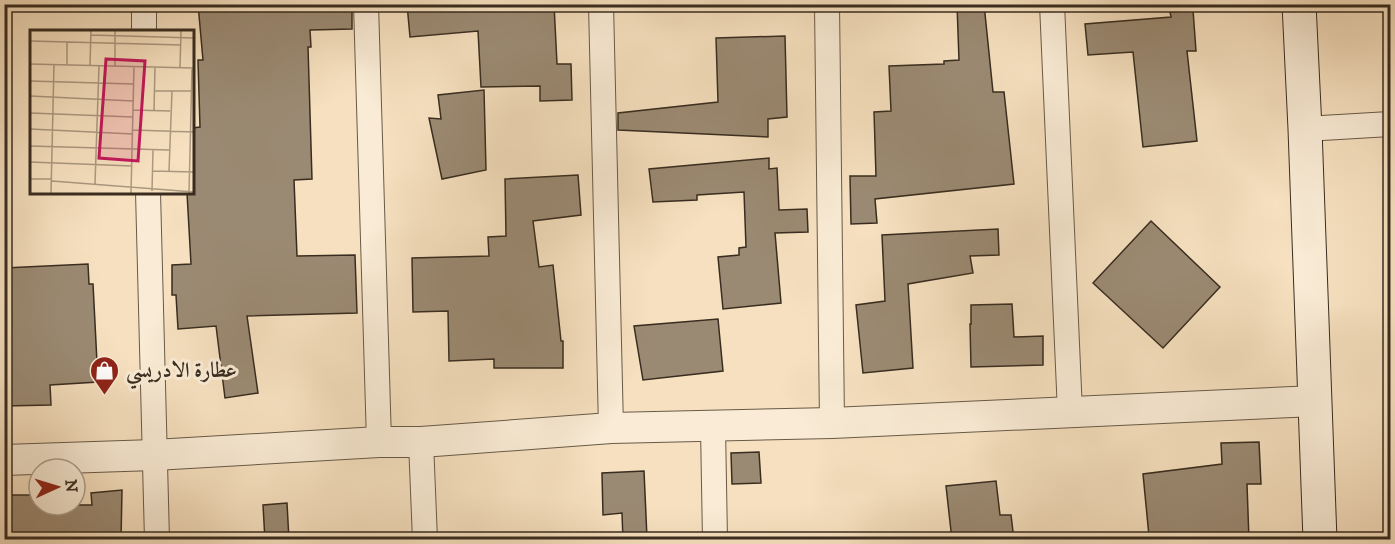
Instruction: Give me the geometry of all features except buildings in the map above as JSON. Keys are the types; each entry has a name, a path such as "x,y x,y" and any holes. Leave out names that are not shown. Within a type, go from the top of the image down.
{"main road":[{"path":"1299,4 1320,540"}],"street":[{"path":"144,4 144,30"},
{"path":"366,4 379,442"},
{"path":"601,4 611,428"},
{"path":"827,4 832,423"},
{"path":"1052,4 1070,412"},
{"path":"1305,129 1390,124"},
{"path":"148,194 157,540"},
{"path":"4,460 154,455 379,442 422,442 611,428 832,423 1315,401"},
{"path":"712,426 715,540"},
{"path":"422,442 425,540"}],"place":[{"name":"عطارة الادريسي","path":"105,396"}]}
